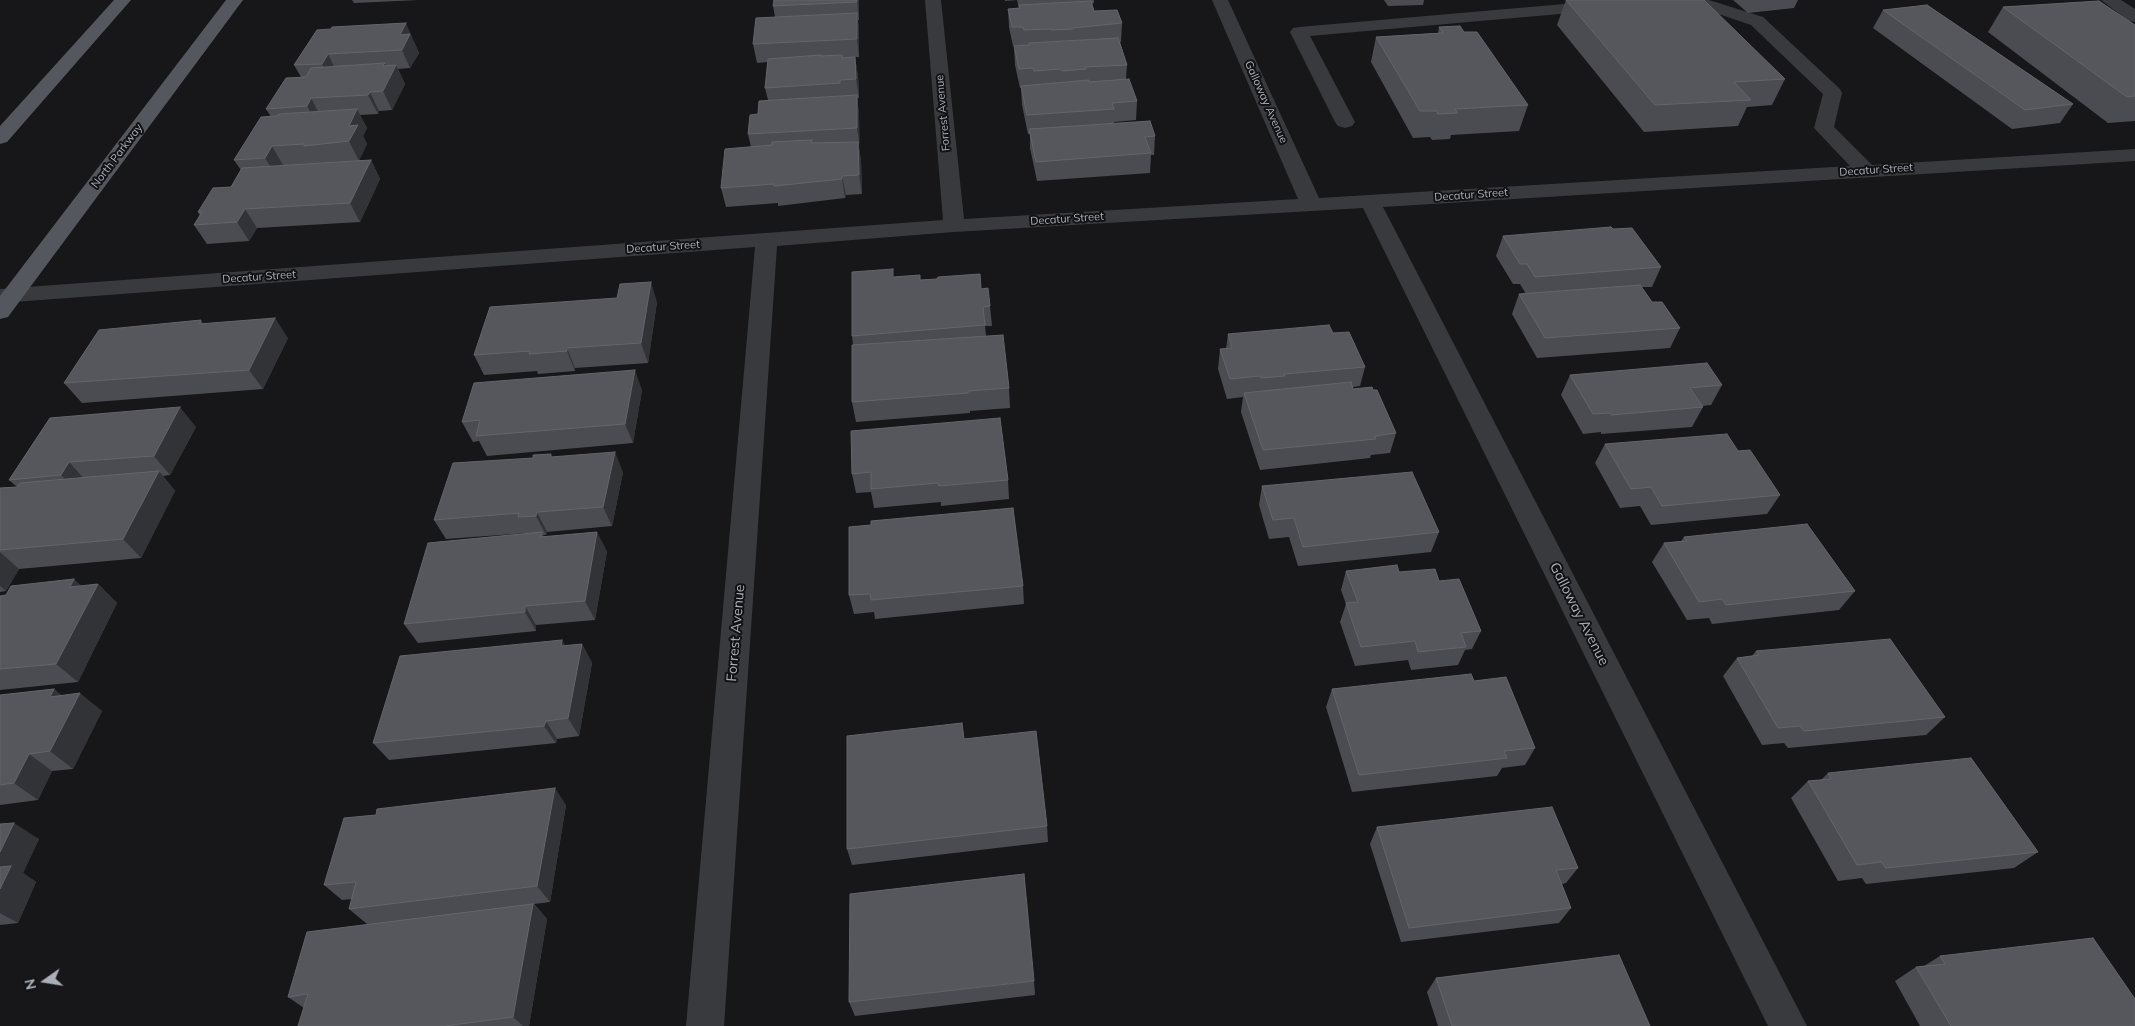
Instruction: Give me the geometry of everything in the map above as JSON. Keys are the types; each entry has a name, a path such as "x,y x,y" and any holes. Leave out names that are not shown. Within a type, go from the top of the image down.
{"main road":[{"path":"0,138 124,0"},
{"name":"North Parkway","path":"4,301 235,0"}],"street":[{"name":"Forrest Avenue","path":"933,0 954,226"},
{"name":"Galloway Avenue","path":"1220,0 1312,204"},
{"path":"2109,0 2135,17"},
{"path":"1653,3 1709,5 1757,21 1833,93 1824,128 1866,170"},
{"path":"1345,122 1298,32 1614,5"},
{"name":"Decatur Street","path":"4,301 767,239 954,226 2135,154"},
{"name":"Galloway Avenue","path":"1370,201 1788,1026"},
{"name":"Forrest Avenue","path":"704,1026 767,239"}],"building":[{"path":"774,0 857,0 857,2 773,6"},
{"path":"1566,0 1704,0 1785,79 1734,82 1751,100 1655,105"},
{"path":"1091,1 1094,11 1117,10 1122,23 1073,29 1024,30 1023,27 1012,27 1008,9 1020,8 1019,5"},
{"path":"2099,1 2135,25 2135,96 2127,97 2003,7"},
{"path":"1927,5 2073,104 2025,110 1883,10"},
{"path":"857,13 857,39 753,44 756,18"},
{"path":"406,23 400,35 410,34 402,50 328,54 322,64 294,65 317,30 331,29 332,27"},
{"path":"1460,26 1464,32 1477,32 1528,105 1455,109 1458,113 1438,114 1437,111 1420,111 1376,37 1443,33 1439,27"},
{"path":"1118,38 1127,65 1085,67 1086,69 1062,71 1061,69 1034,71 1033,68 1019,69 1014,46 1029,45 1029,43"},
{"path":"842,55 842,58 855,57 856,79 840,80 840,83 765,88 768,59"},
{"path":"385,63 383,66 396,65 383,91 370,92 368,95 311,98 307,106 266,109 286,78 306,77 311,68"},
{"path":"1129,79 1137,101 1112,103 1114,109 1027,115 1021,86 1089,80 1089,82"},
{"path":"857,95 857,128 748,134 750,115 758,114 759,101"},
{"path":"357,109 349,126 358,125 349,141 304,146 304,144 272,146 265,158 234,160 261,117"},
{"path":"1150,121 1155,136 1145,137 1151,153 1036,162 1029,129"},
{"path":"812,140 811,143 858,142 859,175 842,176 842,179 774,186 774,184 721,188 725,149 772,145 772,142"},
{"path":"371,160 350,203 245,209 237,222 194,225 202,212 198,212 213,188 231,187 242,168"},
{"path":"1611,227 1613,229 1632,228 1661,267 1535,277 1527,264 1520,264 1503,236"},
{"path":"893,269 893,277 920,275 920,280 980,274 981,289 988,288 990,306 983,307 985,325 852,336 852,272"},
{"path":"651,282 641,343 567,348 567,351 529,354 530,351 474,355 490,307 617,298 620,284"},
{"path":"1640,285 1652,302 1662,302 1680,328 1545,338 1519,294"},
{"path":"275,318 249,370 64,383 99,330 201,320 199,324"},
{"path":"1329,325 1333,333 1349,332 1365,367 1284,374 1285,376 1230,379 1220,349 1232,348 1228,334"},
{"path":"1003,335 1009,388 852,402 852,345"},
{"path":"1707,363 1722,385 1690,388 1703,407 1611,415 1610,413 1593,414 1570,375"},
{"path":"635,370 625,424 476,436 480,420 462,422 474,383"},
{"path":"1351,382 1353,389 1372,387 1373,390 1377,390 1396,433 1375,436 1376,439 1263,450 1244,393"},
{"path":"180,407 154,456 69,462 61,475 9,480 50,418"},
{"path":"1000,418 1008,480 939,486 938,483 871,489 871,472 852,474 851,431"},
{"path":"1727,434 1738,451 1750,450 1780,495 1662,506 1651,487 1631,489 1605,444"},
{"path":"615,452 603,507 537,512 536,516 518,517 519,513 434,520 453,463 533,458 533,455 551,454 551,457"},
{"path":"159,471 123,539 0,550 0,488 17,487 20,483"},
{"path":"1412,472 1439,532 1303,547 1294,518 1273,520 1262,486"},
{"path":"1013,508 1023,586 871,600 870,594 849,595 849,527 871,525 871,521"},
{"path":"1807,524 1855,591 1726,605 1722,599 1699,602 1664,543 1687,541 1684,537"},
{"path":"542,532 540,537 597,532 585,601 525,606 525,612 404,624 428,543"},
{"path":"1397,565 1399,572 1435,569 1439,581 1459,579 1481,631 1461,633 1466,647 1418,652 1415,641 1361,647 1346,603 1358,602 1346,571"},
{"path":"74,579 70,587 98,584 56,664 0,669 0,596 6,595 11,586"},
{"path":"1890,639 1945,717 1804,731 1800,726 1778,728 1737,658 1759,655 1756,651"},
{"path":"562,640 561,646 582,644 568,718 546,721 544,726 373,743 400,656"},
{"path":"1471,674 1474,681 1506,677 1535,748 1504,751 1507,758 1359,775 1332,689"},
{"path":"54,689 50,697 80,693 50,751 29,754 14,783 0,785 0,695"},
{"path":"962,723 964,739 1036,731 1047,826 847,849 847,736"},
{"path":"1971,758 2038,852 1886,868 1881,862 1857,865 1808,781 1831,779 1828,773"},
{"path":"555,788 537,886 349,909 356,882 324,885 344,818 376,815 377,809"},
{"path":"1552,807 1578,868 1556,870 1571,908 1409,928 1377,827"},
{"path":"14,823 0,852 0,824"},
{"path":"11,866 0,889 0,867"},
{"path":"1024,874 1034,981 849,1002 850,894"},
{"path":"533,904 513,1017 445,1026 298,1026 308,994 288,997 307,932"},
{"path":"2093,938 2135,999 2135,1026 1951,1026 1916,967 1945,964 1940,956"},
{"path":"1619,955 1650,1026 1452,1026 1436,978"}]}
